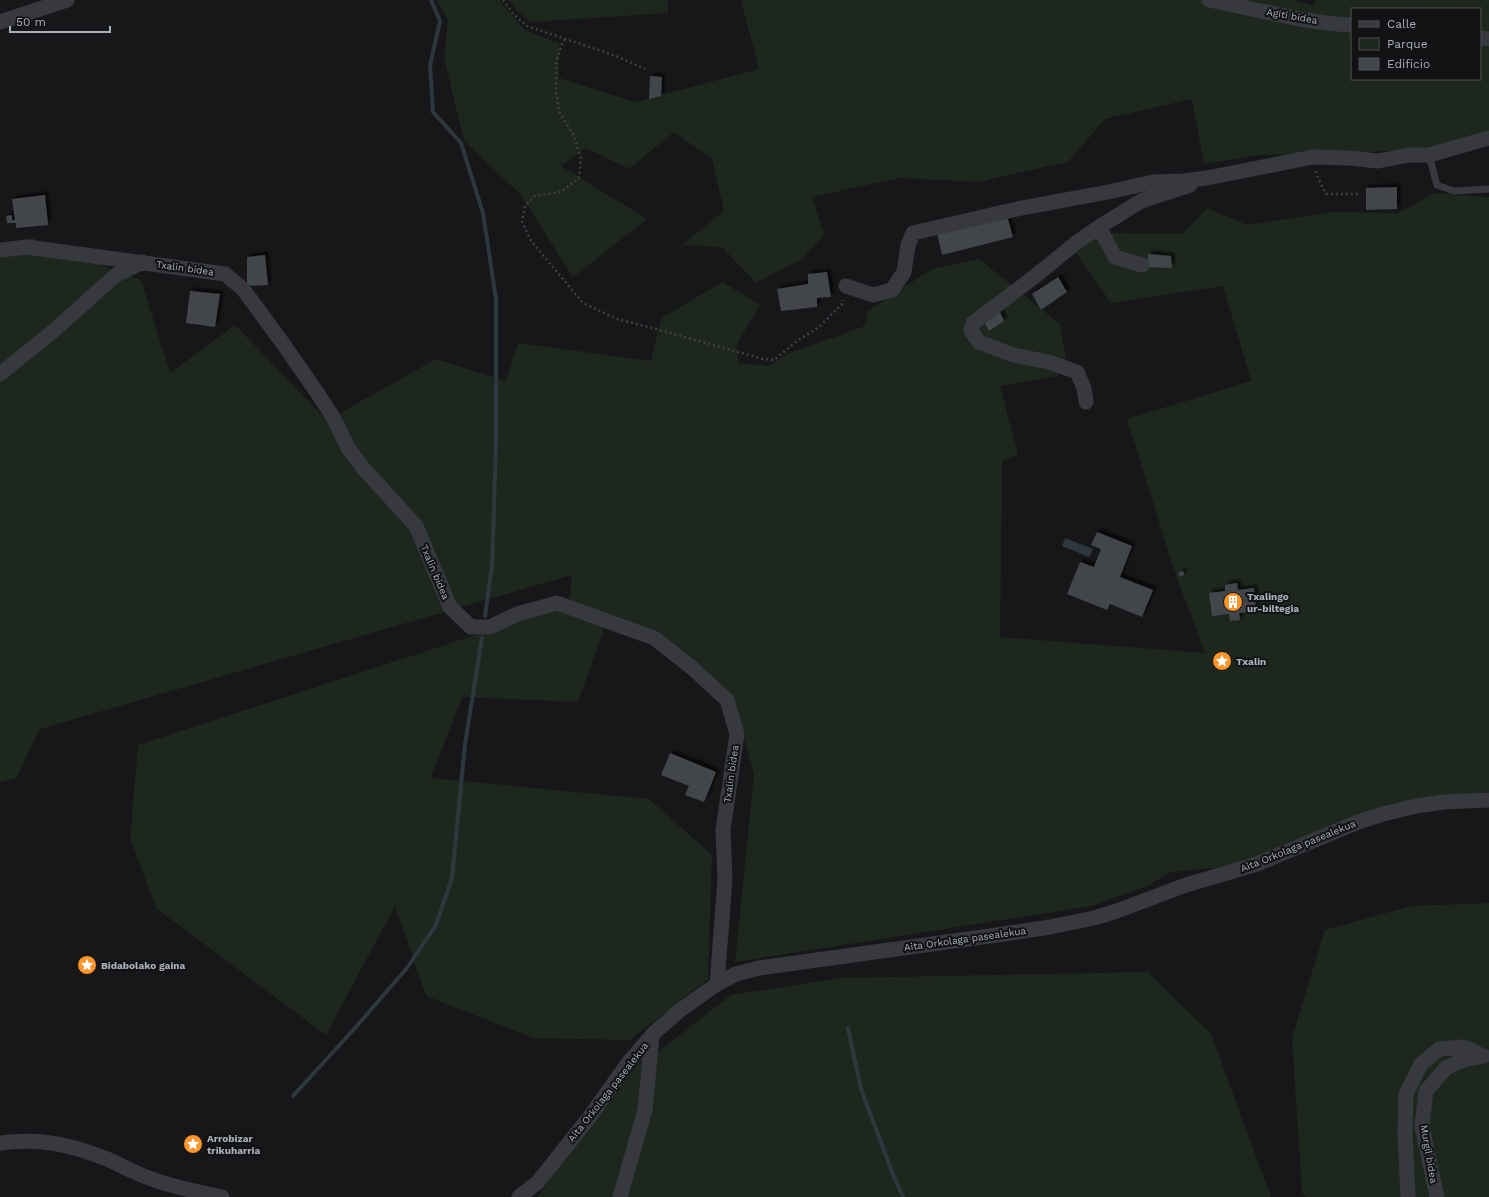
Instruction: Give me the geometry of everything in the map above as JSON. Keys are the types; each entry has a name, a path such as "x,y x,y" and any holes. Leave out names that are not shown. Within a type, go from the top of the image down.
{"street":[{"path":"0,22 67,0"},
{"name":"Agiti bidea","path":"1209,0 1289,17 1351,25"},
{"path":"846,286 873,295 892,290 904,272 908,245 913,233 1017,209 1153,182 1208,178 1313,157 1349,158 1378,161 1409,155 1429,155 1489,138"},
{"path":"1086,402 1084,388 1077,372 1049,362 1013,355 979,342 971,331 973,323 1034,278 1076,243 1099,227 1142,201 1208,178"},
{"path":"1099,227 1115,257 1142,265"},
{"name":"Txalin bidea","path":"0,250 27,247 74,255 143,262 225,274 243,289 318,394 333,417 348,448 359,463 416,526 450,607 471,626 490,627 517,614 557,603 654,638 691,667 727,700 737,734 723,830 725,879 716,984"},
{"path":"0,374 51,334 116,275 143,262"},
{"name":"Aita Orkolaga pasealekua","path":"519,1197 538,1182 588,1119 628,1063 652,1035 679,1011 716,984 736,974 758,968 997,935 1050,927 1094,918 1186,885 1257,864 1358,822 1383,814 1416,806 1444,802 1489,800"},
{"path":"620,1197 645,1110 652,1035"},
{"path":"1408,1197 1405,1133 1406,1094 1421,1064 1439,1049 1463,1048 1484,1056"},
{"name":"Murgil bidea","path":"1437,1197 1422,1126 1426,1091 1446,1068 1466,1059 1484,1056"},
{"path":"0,1143 38,1141 60,1143 85,1150 148,1178 181,1188 222,1197"}],"lane":[{"path":"1429,155 1437,185 1454,191 1489,189"}],"path":[{"path":"503,0 514,15 527,26 616,56 645,69"},
{"path":"565,39 556,62 556,90 559,112 573,134 581,158 579,178 561,192 535,196 525,206 522,222 531,241 583,303 617,319 763,359 774,360 797,341 819,327 843,303 846,286"},
{"path":"1313,157 1318,178 1326,194 1358,194"}],"green space":[{"path":"436,0 500,0 525,30 559,43 559,78 635,102 759,69 741,0 1291,0 1314,6 1316,0 1489,0 1489,136 1428,150 1259,155 1204,164 1192,99 1105,119 1068,162 978,182 899,178 812,197 824,235 802,259 756,283 722,247 682,245 724,211 712,159 674,132 629,169 586,148 561,166 647,219 573,277 520,194 464,141 444,58 448,20"},
{"path":"508,0 668,0 668,13 531,22 517,11"},
{"path":"1435,193 1489,197 1489,792 1418,800 1236,866 1169,872 1150,885 1092,906 735,962 754,774 743,735 702,669 569,601 572,575 40,729 16,778 0,782 0,249 32,238 141,280 170,373 235,325 328,421 350,465 399,514 352,445 340,413 436,359 506,381 518,343 651,361 661,318 723,282 760,305 736,345 739,363 770,366 787,354 865,326 868,311 932,269 979,259 1060,324 1066,360 1058,376 1000,386 1018,455 1002,461 1000,637 1205,653 1174,570 1127,419 1251,381 1223,286 1111,303 1076,253 1098,233 1182,234 1207,208 1247,225 1333,212 1398,213"},
{"path":"552,610 605,626 578,702 462,697 431,778 649,799 712,855 708,979 630,1040 533,1038 426,996 395,906 326,1035 157,909 130,839 138,745"},
{"path":"1489,903 1489,1197 1306,1197 1302,1193 1292,1037 1325,930 1411,906"},
{"path":"1148,972 1211,1034 1271,1197 537,1197 641,1060 658,1052 731,995 840,978"}],"shaded area":[{"path":"1065,538 1093,549 1089,557 1062,546"}],"building":[{"path":"650,76 662,77 661,96 649,99"},
{"path":"1397,187 1397,209 1366,210 1366,188"},
{"path":"45,195 48,225 16,228 16,223 7,223 6,216 12,215 12,220 15,220 12,199"},
{"path":"1007,216 1013,237 942,255 937,233"},
{"path":"1148,254 1171,256 1172,268 1147,267"},
{"path":"265,255 268,285 247,286 247,257"},
{"path":"827,272 831,297 817,298 817,307 781,311 777,289 808,284 808,274"},
{"path":"1058,277 1067,292 1041,310 1032,294"},
{"path":"190,291 220,294 215,327 186,323"},
{"path":"1000,312 1004,321 989,331 983,320"},
{"path":"1097,532 1132,546 1120,577 1153,590 1142,617 1110,604 1107,610 1067,594 1080,562 1094,567 1101,549 1091,545"},
{"path":"1183,571 1184,575 1180,577 1178,573"},
{"name":"Txalingo ur-biltegia","path":"1237,583 1238,590 1254,588 1256,611 1239,613 1240,620 1230,621 1229,614 1212,616 1209,593 1225,591 1225,585"},
{"path":"670,753 716,772 704,802 685,795 689,786 661,775"}],"waterway":[{"path":"431,0 440,21 430,65 433,112 461,143 483,213 496,299 496,444 492,566 485,616"},
{"path":"293,1096 407,968 436,925 452,878 465,744 482,638"},
{"path":"848,1028 861,1089 903,1197"}],"place":[{"name":"Txalingo ur-biltegia","path":"1233,602"},
{"name":"Txalin","path":"1222,661"},
{"name":"Bidabolako gaina","path":"87,965"},
{"name":"Arrobizar trikuharria","path":"193,1144"}]}
